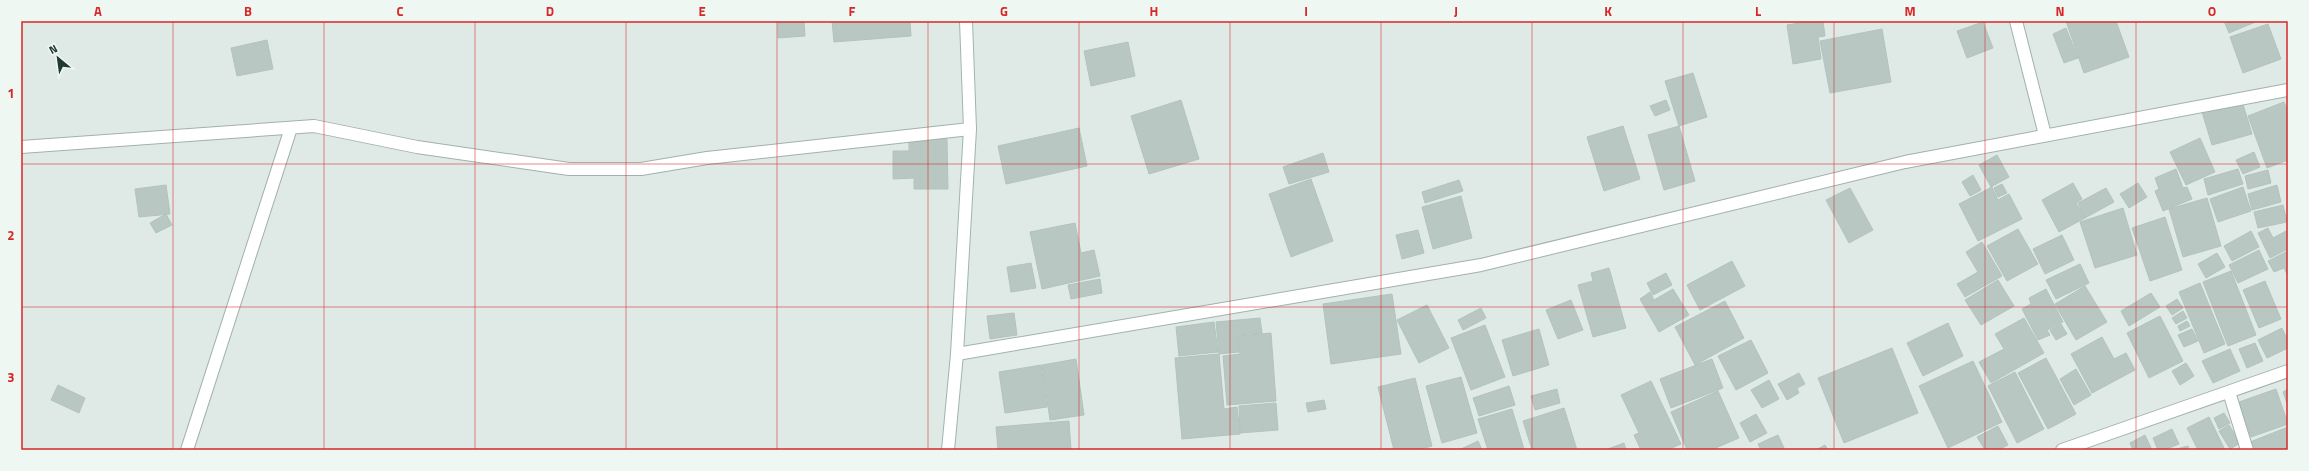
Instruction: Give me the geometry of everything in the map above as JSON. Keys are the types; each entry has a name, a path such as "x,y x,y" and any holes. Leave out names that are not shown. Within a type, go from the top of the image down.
{"street":[{"path":"948,450 957,354 970,129 966,21"},
{"path":"2016,21 2044,135"},
{"path":"957,354 1481,265 1905,162 2288,90"},
{"path":"21,147 314,126 416,147 569,169 641,169 707,158 970,129"},
{"path":"186,450 291,128"},
{"path":"2062,450 2288,371"},
{"path":"2229,392 2247,450"}],"building":[{"path":"778,21 804,21 805,36 778,38"},
{"path":"832,21 910,21 911,36 834,42"},
{"path":"1812,21 1823,21 1825,36 1818,37 1821,59 1793,64 1787,25"},
{"path":"2066,21 2116,21 2129,57 2084,73"},
{"path":"2224,21 2258,21 2229,33"},
{"path":"1983,22 1993,48 1967,58 1957,31"},
{"path":"2268,24 2281,59 2243,73 2230,37"},
{"path":"2066,28 2078,58 2064,63 2053,34"},
{"path":"1882,29 1891,82 1830,93 1820,41"},
{"path":"267,40 273,69 237,76 231,48"},
{"path":"1128,42 1135,76 1091,86 1084,51"},
{"path":"1693,73 1707,117 1679,126 1665,81"},
{"path":"1181,100 1199,159 1149,174 1131,116"},
{"path":"1666,100 1670,110 1655,116 1650,106"},
{"path":"2242,101 2252,134 2212,145 2202,112"},
{"path":"2284,102 2288,112 2288,160 2267,168 2248,116"},
{"path":"1623,126 1640,179 1604,191 1587,137"},
{"path":"1679,126 1695,181 1664,190 1648,135"},
{"path":"1079,128 1087,166 1006,184 998,146"},
{"path":"2200,138 2215,172 2186,185 2170,152"},
{"path":"947,139 948,189 914,189 914,178 893,179 893,151 909,151 909,140"},
{"path":"2254,152 2260,167 2243,174 2236,160"},
{"path":"1323,153 1329,172 1289,184 1283,167"},
{"path":"1997,155 2009,177 1991,187 1979,165"},
{"path":"2176,169 2183,188 2187,187 2192,199 2163,211 2155,191 2159,189 2155,178"},
{"path":"2238,169 2243,184 2208,195 2204,179"},
{"path":"2268,170 2271,183 2248,189 2245,176"},
{"path":"1973,175 1981,190 1970,196 1962,182"},
{"path":"1311,179 1333,241 1291,257 1269,194"},
{"path":"1459,180 1463,191 1425,203 1422,192"},
{"path":"2073,183 2082,199 2076,203 2085,218 2059,232 2042,200"},
{"path":"2138,183 2147,197 2129,208 2120,194"},
{"path":"2002,184 2007,193 1998,197 1994,188"},
{"path":"166,185 170,214 139,217 135,189"},
{"path":"2277,185 2281,202 2252,210 2248,194"},
{"path":"1992,187 1998,200 2009,194 2022,219 1978,241 1959,204"},
{"path":"2243,187 2251,211 2218,222 2210,199"},
{"path":"1850,188 1873,230 1849,243 1826,200"},
{"path":"2106,188 2114,202 2085,218 2078,203"},
{"path":"1461,196 1472,238 1433,249 1422,207"},
{"path":"2207,198 2221,246 2183,257 2169,209"},
{"path":"2283,205 2287,222 2258,228 2254,212"},
{"path":"2123,208 2137,255 2095,268 2080,222"},
{"path":"166,214 172,225 156,233 150,223"},
{"path":"2165,217 2182,270 2150,281 2132,228"},
{"path":"1075,223 1081,253 1094,250 1100,276 1042,289 1030,232"},
{"path":"2268,228 2273,238 2286,231 2288,235 2288,249 2270,258 2258,233"},
{"path":"2018,229 2038,264 2007,281 1987,246"},
{"path":"1418,230 1424,253 1402,259 1396,235"},
{"path":"2251,231 2259,247 2232,261 2224,246"},
{"path":"2062,235 2074,260 2045,274 2033,249"},
{"path":"1982,242 2002,276 1965,297 1957,284 1978,272 1966,252"},
{"path":"2259,250 2268,269 2238,283 2229,265"},
{"path":"2288,251 2288,276 2284,268 2274,272 2268,261"},
{"path":"2217,253 2225,267 2206,278 2198,264"},
{"path":"1732,261 1745,286 1700,310 1687,285"},
{"path":"1031,263 1036,288 1011,292 1007,267"},
{"path":"2080,264 2089,283 2056,299 2046,280"},
{"path":"1609,268 1626,328 1593,337 1578,285 1593,281 1591,273"},
{"path":"2231,271 2256,335 2228,346 2203,282"},
{"path":"1666,273 1672,285 1653,295 1647,283"},
{"path":"1100,279 1102,293 1071,299 1068,285"},
{"path":"1998,280 2014,306 1981,325 1965,300"},
{"path":"2265,281 2281,319 2259,328 2243,290"},
{"path":"2200,283 2225,344 2204,353 2179,292"},
{"path":"2085,286 2107,322 2076,340 2055,304"},
{"path":"1673,289 1689,315 1659,332 1640,299 1650,292 1654,300"},
{"path":"2046,289 2063,322 2047,330 2050,335 2038,340 2022,309 2031,304 2029,298"},
{"path":"2151,293 2160,307 2129,326 2121,311"},
{"path":"1392,294 1401,354 1331,364 1323,304"},
{"path":"2177,299 2183,308 2172,315 2166,306"},
{"path":"1571,300 1583,330 1558,339 1546,310"},
{"path":"1725,301 1744,338 1695,365 1675,327"},
{"path":"1427,305 1449,348 1419,363 1397,320"},
{"path":"1481,308 1486,318 1463,330 1458,320"},
{"path":"2183,311 2187,318 2176,324 2172,318"},
{"path":"1014,313 1017,335 990,339 987,316"},
{"path":"2160,316 2183,361 2149,378 2127,333"},
{"path":"1260,318 1262,333 1237,335 1239,352 1219,354 1216,322"},
{"path":"2024,318 2044,353 1991,383 1979,362 2004,349 1995,334"},
{"path":"2187,321 2190,326 2180,331 2178,326"},
{"path":"1214,322 1218,352 1179,356 1176,327"},
{"path":"1948,323 1963,356 1923,376 1907,343"},
{"path":"2061,324 2067,334 2056,340 2050,330"},
{"path":"1485,325 1505,377 1471,390 1451,338"},
{"path":"2282,328 2288,341 2288,348 2267,358 2258,340"},
{"path":"1539,329 1549,365 1513,376 1502,340"},
{"path":"2192,329 2198,341 2184,347 2178,335"},
{"path":"1271,333 1276,401 1227,405 1223,356 1240,354 1238,336"},
{"path":"2102,337 2114,359 2126,353 2135,370 2092,393 2071,354"},
{"path":"1751,340 1768,373 1736,390 1718,356"},
{"path":"2255,343 2263,361 2247,368 2239,349"},
{"path":"1892,348 1918,413 1844,443 1818,378"},
{"path":"2230,349 2240,371 2213,383 2202,361"},
{"path":"1219,354 1224,409 1237,407 1240,434 1182,439 1175,358"},
{"path":"2046,358 2076,414 2048,429 2018,373"},
{"path":"1076,359 1084,415 1050,420 1042,365"},
{"path":"1712,359 1723,388 1671,408 1660,379"},
{"path":"1973,361 2002,422 1948,448 1919,386"},
{"path":"2186,363 2194,376 2180,385 2172,371"},
{"path":"1041,365 1047,407 1005,413 999,372"},
{"path":"2076,369 2091,395 2074,405 2060,379"},
{"path":"2015,372 2044,429 2017,443 1988,386"},
{"path":"1799,373 1805,384 1797,388 1799,393 1787,400 1778,384"},
{"path":"1461,377 1477,433 1442,443 1426,386"},
{"path":"1415,378 1432,446 1417,450 1394,450 1378,387"},
{"path":"1769,380 1779,399 1762,408 1751,390"},
{"path":"1651,381 1681,444 1667,450 1641,450 1634,435 1639,433 1621,395"},
{"path":"58,385 85,398 79,413 51,400"},
{"path":"1509,386 1515,405 1479,416 1473,398"},
{"path":"1557,389 1560,403 1535,410 1531,396"},
{"path":"2276,389 2288,424 2251,437 2239,402"},
{"path":"2288,389 2288,406 2283,392"},
{"path":"1718,391 1739,438 1711,450 1687,450 1671,412"},
{"path":"1324,400 1326,409 1308,412 1306,403"},
{"path":"1276,403 1278,430 1240,433 1239,406"},
{"path":"1564,408 1577,450 1532,450 1523,421"},
{"path":"1512,409 1524,449 1488,450 1478,419"},
{"path":"2224,413 2230,423 2219,429 2214,418"},
{"path":"1756,414 1767,433 1750,442 1740,423"},
{"path":"2209,417 2225,450 2198,450 2187,428"},
{"path":"1069,421 1071,450 998,450 996,427"},
{"path":"2229,425 2240,443 2230,449 2219,431"},
{"path":"1998,426 2008,445 1998,450 1985,450 1977,437"},
{"path":"2288,427 2288,450 2253,450 2250,442"},
{"path":"2172,429 2179,444 2164,450 2158,450 2153,438"},
{"path":"1778,435 1785,450 1761,450 1758,444"},
{"path":"2145,435 2152,450 2133,450 2130,443"},
{"path":"1478,441 1482,450 1459,450"},
{"path":"1624,443 1626,450 1605,450"},
{"path":"1825,445 1828,450 1816,450"},
{"path":"2188,446 2189,450 2173,450"}]}
